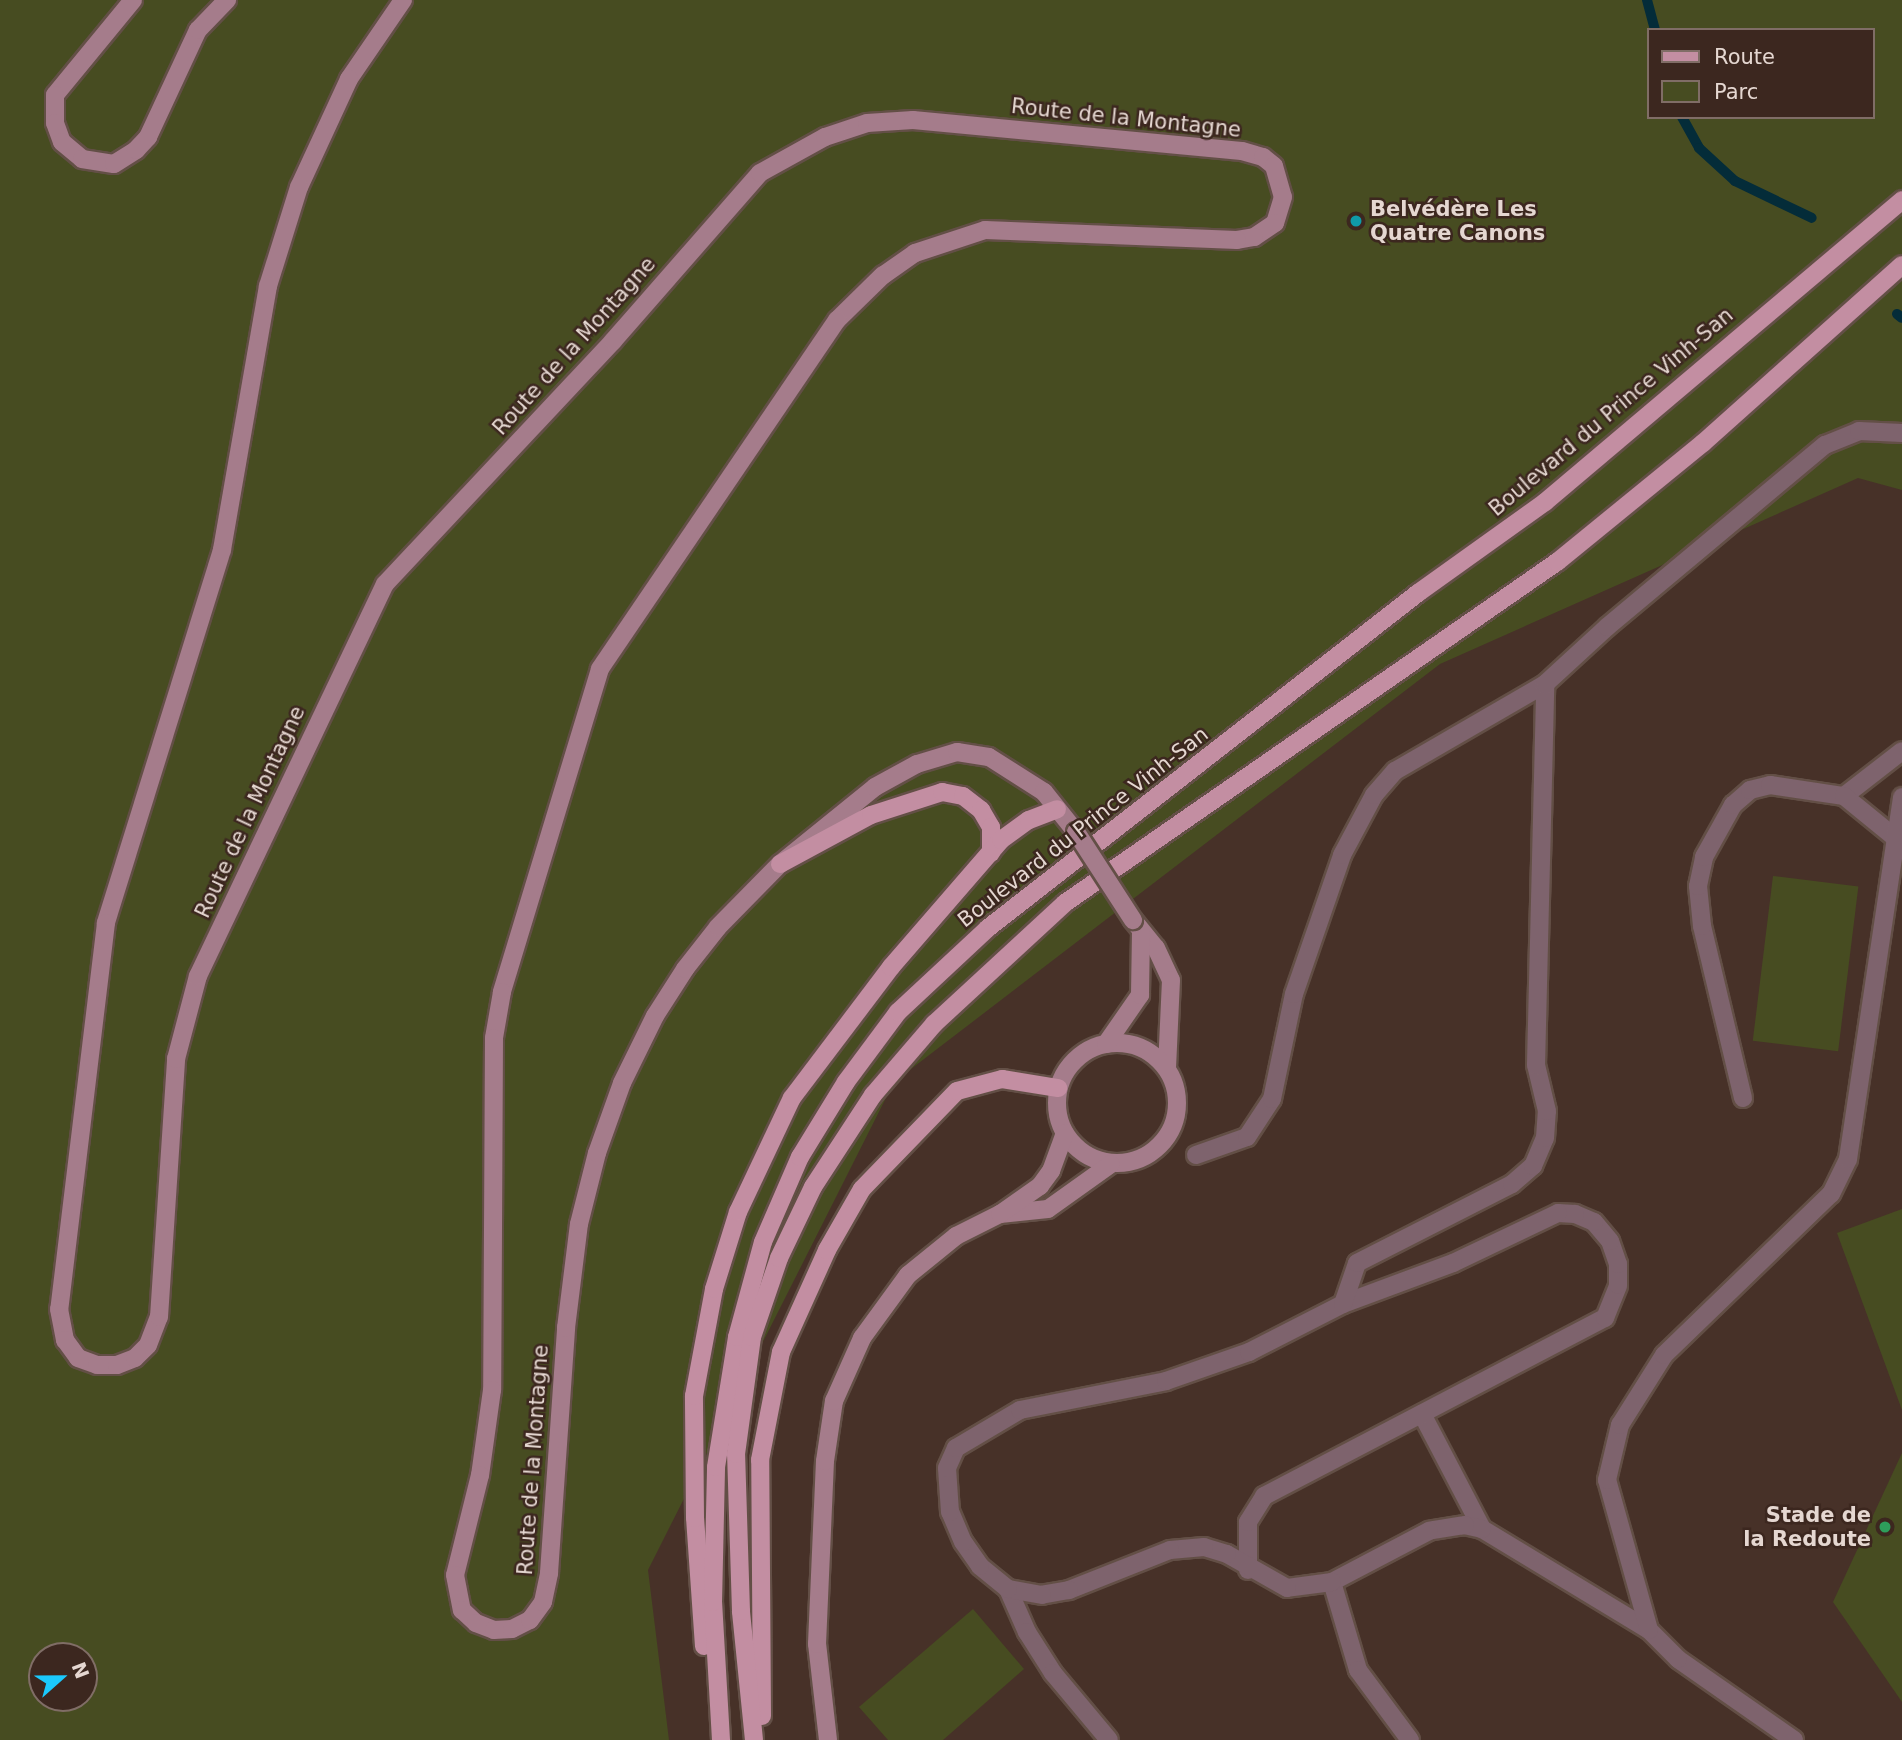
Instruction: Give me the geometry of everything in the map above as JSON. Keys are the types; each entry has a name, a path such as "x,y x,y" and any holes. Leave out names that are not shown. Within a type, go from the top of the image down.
{"main road":[{"path":"133,0 55,95 55,123 62,142 82,159 114,164 136,150 148,137 198,30 227,0"},
{"name":"Route de la Montagne","path":"403,0 349,79 299,187 268,286 222,551 106,923 59,1309 65,1340 78,1358 97,1365 117,1365 135,1358 148,1345 159,1317 176,1059 198,976 384,584 613,341 760,173 825,137 867,123 914,120 1263,157 1274,166 1283,197 1275,223 1254,237 985,230 915,253 883,275 837,320 600,668 502,992 494,1038 492,1390 480,1475 454,1574 462,1610 494,1630 512,1629 530,1620 545,1593 566,1328 579,1224 622,1083 655,1016 685,969 718,927 780,864 875,787 917,764 957,752 989,757 1011,767 1044,792 1076,832 1137,926 1161,956 1171,980 1167,1068"},
{"name":"Boulevard du Prince Vinh-San","path":"720,1740 713,1602 716,1466 737,1338 763,1242 800,1157 846,1082 898,1012 999,920 1418,593 1545,502 1902,200"},
{"path":"754,1740 741,1611 736,1454 752,1337 779,1258 813,1187 873,1095 944,1015 1065,903 1558,562 1703,443 1902,265"},
{"path":"780,864 871,815 942,792 963,796 981,810 990,827 991,853"},
{"path":"713,1740 695,1518 694,1396 713,1289 737,1212 792,1098 891,967 991,853 1029,820 1057,809"},
{"name":"Route de la Montagne","path":"1106,1044 1140,995 1144,970 1137,926"},
{"path":"1000,1214 1048,1209 1111,1164 1145,1157 1170,1134 1177,1101 1167,1068 1140,1047 1106,1044 1076,1059 1058,1088 1057,1105 1065,1133 1080,1150 1111,1164"},
{"path":"762,1740 760,1460 780,1352 827,1250 862,1189 932,1113 957,1091 977,1083 1002,1079 1058,1088"},
{"path":"828,1740 817,1644 825,1461 834,1401 862,1338 908,1275 956,1236 1000,1214 1040,1186 1051,1171 1065,1133"}],"street":[{"path":"1196,1154 1247,1137 1272,1099 1294,994 1342,855 1374,795 1395,771 1545,684 1607,627 1825,445 1859,431 1902,433"},
{"path":"1343,1304 1357,1263 1511,1184 1532,1166 1545,1138 1547,1111 1536,1065 1545,684"},
{"path":"1844,796 1902,751"},
{"path":"1743,1098 1702,926 1698,886 1704,857 1733,805 1750,790 1770,785 1844,796 1898,840"},
{"path":"1648,1630 1607,1480 1620,1425 1664,1355 1831,1194 1848,1159 1898,840 1902,797"},
{"path":"1248,1570 1248,1522 1264,1496 1605,1318 1618,1285 1618,1264 1609,1241 1594,1222 1576,1213 1558,1213 1453,1263 1343,1304 1222,1363 1166,1381 1020,1410 956,1448 947,1468 950,1511 963,1542 980,1566 1009,1589 1042,1595 1069,1590 1170,1550 1204,1547 1227,1554 1248,1570 1287,1588 1332,1582 1429,1531 1465,1525 1482,1529 1648,1630 1678,1659 1794,1740"},
{"path":"1422,1414 1482,1529"},
{"path":"1332,1582 1358,1670 1410,1740"},
{"path":"1009,1589 1027,1632 1053,1673 1109,1740"}],"green space":[{"path":"0,0 1902,0 1902,490 1858,478 1440,664 894,1082 648,1570 669,1740 0,1740"},
{"path":"1773,876 1858,886 1838,1051 1753,1041"},
{"path":"1902,1209 1902,1410 1837,1233"},
{"name":"Stade de la Redoute","path":"1902,1453 1902,1702 1833,1602"},
{"path":"973,1609 1024,1669 943,1740 888,1740 859,1707"}],"waterway":[{"path":"1647,0 1654,28"},
{"path":"1683,119 1699,148 1735,181 1812,218"},
{"path":"1897,314 1902,318"}],"place":[{"name":"Belvédère Les Quatre Canons","path":"1356,221"},
{"name":"Stade de la Redoute","path":"1885,1527"}]}
